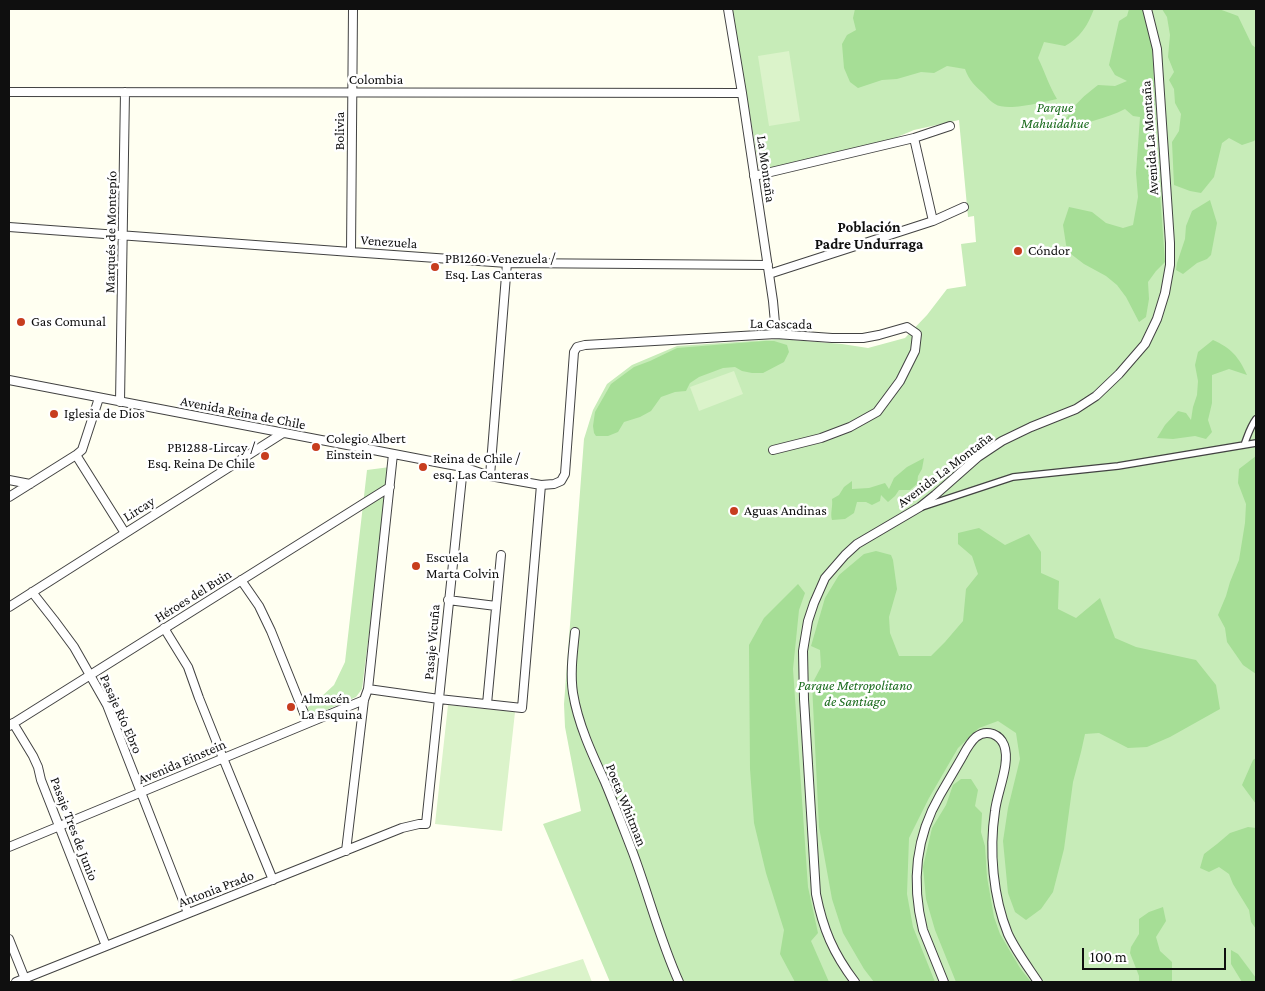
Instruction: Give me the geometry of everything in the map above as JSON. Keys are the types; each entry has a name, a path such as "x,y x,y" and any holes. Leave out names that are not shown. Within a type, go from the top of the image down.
{"street":[{"name":"Bolivia","path":"351,252 353,9"},
{"name":"La Montaña","path":"728,9 768,265 776,334"},
{"name":"Avenida La Montaña","path":"854,982 828,938 820,915 816,894 803,651 808,621 825,578 844,555 857,544 920,507 978,457 1002,441 1030,427 1076,409 1096,396 1119,374 1145,344 1157,319 1165,293 1170,265 1156,49 1147,9"},
{"name":"Colombia","path":"9,92 742,93"},
{"name":"Marqués de Montepío","path":"120,402 125,92"},
{"path":"754,176 914,138 950,126"},
{"path":"914,138 933,221"},
{"path":"769,274 933,221 964,207"},
{"name":"Venezuela","path":"9,227 507,263 768,265"},
{"path":"490,476 507,263"},
{"name":"La Cascada","path":"561,481 565,474 574,352 577,347 776,334 863,338 907,327 917,334 915,351 900,382 876,412 850,427 821,438 773,450"},
{"name":"Avenida Reina de Chile","path":"9,380 463,467 490,476 541,485 554,484 561,481"},
{"path":"9,497 76,455 83,447 99,398"},
{"path":"1244,445 1250,426 1256,419"},
{"name":"Lircay","path":"9,607 283,433"},
{"path":"920,507 1012,477 1118,466 1256,443"},
{"path":"346,851 364,700 368,689 394,454"},
{"path":"76,455 125,533"},
{"name":"Pasaje Vicuña","path":"426,824 463,467"},
{"path":"9,480 30,484"},
{"path":"368,689 522,708 541,485"},
{"name":"Héroes del Buin","path":"11,725 390,487"},
{"path":"487,704 501,555"},
{"path":"241,580 259,606 268,625 308,723"},
{"name":"Pasaje Río Ebro","path":"32,592 65,635 110,712 188,914"},
{"path":"448,600 496,606"},
{"path":"164,628 188,667 273,880"},
{"name":"Poeta Whitman","path":"575,632 572,668 573,692 579,716 589,748 627,839 668,958 679,982"},
{"name":"Avenida Einstein","path":"9,847 364,700"},
{"name":"Pasaje Tres de Junio","path":"11,725 35,759 40,780 106,946"},
{"path":"944,982 920,921 916,885 918,853 927,821 938,798 968,747 975,738 989,733 996,735 1004,745 1006,759 993,823 992,859 997,894 1008,934 1038,982"},
{"name":"Antonia Prado","path":"16,982 402,828 426,824"},
{"path":"9,938 25,979"}],"green space":[{"name":"Parque Metropolitano de Santiago","path":"731,9 1256,9 1256,982 610,982 543,824 581,811 565,727 564,704 584,439 593,410 607,384 632,365 677,346 781,339 868,348 905,338 927,315 947,289 966,286 961,244 976,242 974,216 968,217 959,120 914,130 890,140 760,172"},
{"path":"855,9 1094,9 1083,30 1070,43 1065,46 1044,42 1038,58 1057,99 1025,106 1008,107 991,101 973,83 965,69 947,66 934,73 921,72 897,79 882,80 858,88 850,82 844,68 842,44 847,35 856,30 853,18"},
{"path":"1129,9 1143,9 1152,45 1165,262 1148,282 1149,299 1146,317 1139,322 1126,297 1117,285 1067,251 1063,225 1069,207 1092,212 1106,223 1123,228 1133,225 1138,197 1136,173 1140,117 1133,116 1125,109 1068,131 1066,119 1080,100 1098,85 1115,86 1127,81 1115,75 1109,65 1119,21 1127,16"},
{"path":"1162,9 1219,9 1238,16 1252,45 1256,48 1256,139 1242,145 1229,138 1222,143 1214,177 1201,193 1174,185 1172,142 1179,131 1181,114 1175,103 1174,89 1169,80 1174,72 1168,57 1170,35 1167,17"},
{"path":"789,51 800,121 769,126 758,56"},
{"path":"1210,200 1217,223 1211,255 1183,274 1176,270 1185,239 1186,226 1192,211"},
{"path":"1213,340 1225,346 1234,354 1247,375 1229,369 1212,375 1212,403 1208,420 1212,432 1206,439 1195,436 1173,439 1157,438 1165,425 1178,411 1186,413 1191,420 1197,395 1198,381 1195,365 1198,352"},
{"path":"774,341 787,345 789,352 784,362 763,373 742,371 735,367 723,368 699,377 690,383 686,391 675,392 661,397 651,411 624,422 618,432 608,436 596,436 594,433 595,412 611,384 634,367 677,348"},
{"path":"734,371 743,394 699,411 690,387"},
{"path":"1256,456 1256,674 1243,665 1227,642 1225,628 1218,615 1239,560 1245,523 1246,504 1238,483 1239,469"},
{"path":"924,458 917,484 910,490 899,490 888,502 881,495 880,501 872,505 866,502 857,502 854,513 845,519 832,520 832,499 839,495 844,487 852,481 852,489 869,488 885,483 889,489 894,478 907,467"},
{"path":"390,467 362,689 356,697 310,717 307,708 334,685 345,662 367,470"},
{"path":"979,528 1005,545 1029,534 1041,552 1041,573 1059,581 1058,609 1076,618 1100,598 1115,638 1136,647 1196,660 1216,685 1220,709 1170,737 1147,747 1128,748 1099,733 1085,734 1073,782 1064,849 1053,892 1041,909 1026,920 1015,912 1008,893 1003,841 1008,808 1020,759 1016,733 998,721 979,728 958,748 929,798 909,838 907,894 913,927 935,982 874,982 864,969 843,933 832,899 819,827 812,684 821,667 820,650 811,646 825,598 839,575 864,554 876,551 891,555 893,560 897,589 889,617 890,633 899,656 931,656 963,621 966,589 978,574 972,556 958,544 958,533"},
{"path":"798,584 805,593 799,610 793,669 808,887 818,933 811,941 829,982 795,982 780,954 784,930 766,873 754,823 750,769 749,645 764,618"},
{"path":"448,705 515,712 502,831 435,824"},
{"path":"1256,758 1256,804 1242,785 1253,760"},
{"path":"961,779 971,779 978,790 975,806 982,813 981,832 985,846 987,877 994,917 1000,934 1020,968 1031,982 956,982 935,930 926,899 923,867 932,828 946,805 953,785"},
{"path":"1248,827 1256,828 1256,929 1251,922 1249,910 1229,874 1219,867 1209,872 1200,868 1204,854 1230,833"},
{"path":"1163,907 1166,921 1156,937 1160,951 1172,962 1172,982 1139,982 1139,976 1130,953 1131,947 1139,934 1139,919 1149,912"},
{"path":"1231,950 1238,954 1256,978 1256,982 1242,982 1231,964"},
{"path":"583,959 592,982 506,982"}],"place":[{"name":"Cóndor","path":"1018,251"},
{"name":"PB1260-Venezuela / Esq. Las Canteras","path":"435,267"},
{"name":"Gas Comunal","path":"21,322"},
{"name":"Iglesia de Dios","path":"54,414"},
{"name":"Colegio Albert Einstein","path":"316,447"},
{"name":"PB1288-Lircay / Esq. Reina De Chile","path":"265,456"},
{"name":"Reina de Chile / esq. Las Canteras","path":"423,467"},
{"name":"Aguas Andinas","path":"734,511"},
{"name":"Escuela Marta Colvin","path":"416,566"},
{"name":"Almacén La Esquina","path":"291,707"}],"district":[{"name":"Población Padre Undurraga","path":"869,236"}],"park label":[{"name":"Parque Mahuidahue","path":"1055,116"}]}
